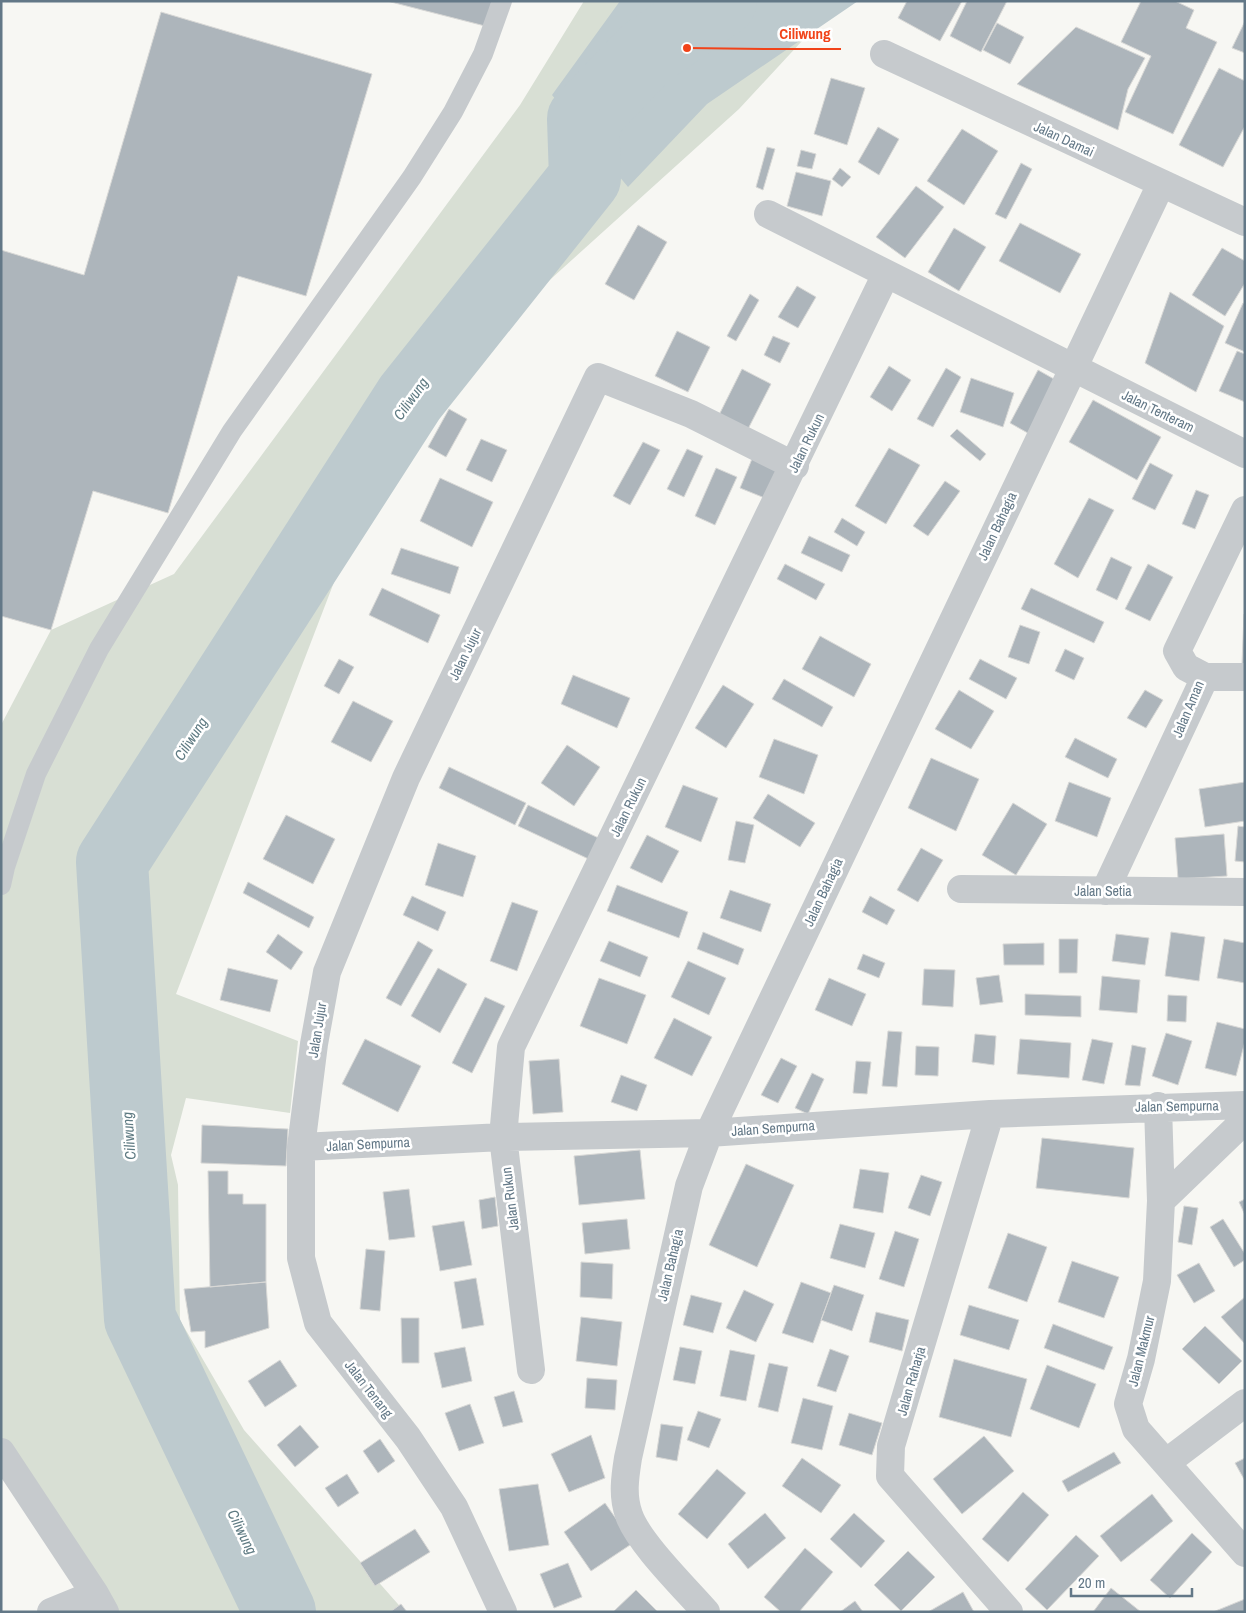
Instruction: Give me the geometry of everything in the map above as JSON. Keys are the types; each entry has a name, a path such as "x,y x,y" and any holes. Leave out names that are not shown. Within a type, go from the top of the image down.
{"street":[{"name":"Jalan Damai","path":"884,54 1245,222"},
{"name":"Jalan Bahagia","path":"706,1612 643,1539 629,1515 624,1487 630,1448 689,1186 709,1133 1160,184"},
{"name":"Jalan Tenteram","path":"768,214 1245,454"},
{"name":"Jalan Rukun","path":"531,1370 503,1137 511,1047 795,466 886,274"},
{"name":"Jalan Jujur","path":"301,1147 314,1044 327,972 406,778 598,377 691,414 795,466"},
{"name":"Jalan Aman","path":"1105,891 1204,677 1186,667 1177,651 1245,510"},
{"path":"1204,677 1245,677"},
{"name":"Jalan Setia","path":"961,889 1245,892"},
{"name":"Jalan Sempurna","path":"301,1147 503,1137 709,1133 990,1114 1158,1106 1245,1105"},
{"name":"Jalan Makmur","path":"1158,1106 1160,1201 1157,1281 1141,1359 1128,1404 1136,1429 1245,1552"},
{"name":"Jalan Raharja","path":"990,1114 891,1446 890,1476 1009,1612"},
{"path":"1160,1201 1245,1120"},
{"name":"Jalan Tenang","path":"301,1147 301,1258 318,1323 408,1438 454,1507 503,1612"},
{"path":"1167,1462 1245,1403"},
{"path":"1,1452 100,1603 51,1612"}],"lane":[{"path":"1,885 5,867 36,774 99,649 232,430 412,178 453,112 483,54 502,1"}],"shaded area":[{"path":"584,1 839,1 739,109 397,418 176,994 298,1041 290,1113 186,1098 171,1155 178,1185 180,1320 244,1430 405,1612 107,1612 1,1456 1,725 51,630 174,574 520,105"},
{"path":"620,1 858,1 707,104 628,187 552,95"}],"building":[{"path":"387,1 492,1 485,26"},
{"path":"907,1 962,1 940,41 898,18"},
{"path":"967,1 1007,1 981,52 950,36"},
{"path":"1141,1 1175,1 1194,10 1186,28 1217,42 1173,134 1125,112 1151,56 1121,42"},
{"path":"161,12 372,74 306,296 238,276 168,513 93,491 51,630 1,616 1,250 84,275"},
{"path":"1245,21 1245,53 1232,48"},
{"path":"997,23 1024,37 1010,64 983,50"},
{"path":"1076,27 1145,58 1128,89 1118,130 1017,84"},
{"path":"1219,68 1245,81 1245,126 1223,167 1179,145"},
{"path":"831,78 865,88 847,145 814,134"},
{"path":"878,127 899,139 879,175 858,162"},
{"path":"962,129 998,151 964,205 927,181"},
{"path":"767,147 775,149 763,190 756,187"},
{"path":"801,150 816,154 812,169 797,166"},
{"path":"1021,163 1032,169 1006,219 995,214"},
{"path":"840,168 851,177 842,187 832,179"},
{"path":"796,172 831,181 822,216 787,206"},
{"path":"916,186 944,207 905,258 876,237"},
{"path":"1020,223 1081,254 1060,293 999,261"},
{"path":"638,225 667,242 634,300 605,284"},
{"path":"954,228 986,247 959,291 928,272"},
{"path":"1222,248 1245,261 1245,283 1225,316 1192,295"},
{"path":"797,286 816,297 798,328 778,317"},
{"path":"1170,292 1224,326 1196,392 1145,363"},
{"path":"750,294 759,300 736,341 727,336"},
{"path":"1243,303 1245,304 1245,352 1225,343"},
{"path":"677,331 710,347 688,392 655,376"},
{"path":"773,336 790,343 780,363 764,355"},
{"path":"1237,351 1245,354 1245,402 1219,391"},
{"path":"889,366 911,380 892,411 870,397"},
{"path":"946,368 961,377 933,427 917,419"},
{"path":"742,369 771,384 748,429 719,415"},
{"path":"1038,370 1061,383 1033,436 1010,423"},
{"path":"971,378 1014,393 1003,427 960,412"},
{"path":"1093,400 1161,437 1137,480 1069,442"},
{"path":"449,409 467,419 446,457 428,447"},
{"path":"957,429 986,454 980,461 950,436"},
{"path":"481,439 507,450 492,482 466,470"},
{"path":"643,442 660,450 630,505 613,496"},
{"path":"889,448 920,465 886,524 855,506"},
{"path":"687,449 703,456 684,497 667,489"},
{"path":"754,454 790,470 777,503 740,488"},
{"path":"1150,463 1173,475 1155,510 1132,499"},
{"path":"716,468 737,477 715,525 695,516"},
{"path":"440,478 493,502 472,547 420,521"},
{"path":"945,481 960,491 928,536 913,526"},
{"path":"1196,490 1209,495 1195,529 1182,524"},
{"path":"1089,498 1114,510 1078,578 1054,564"},
{"path":"842,518 865,532 857,546 834,532"},
{"path":"809,536 850,555 842,572 801,553"},
{"path":"401,548 459,567 450,594 391,574"},
{"path":"1111,557 1132,567 1117,600 1096,590"},
{"path":"785,564 825,584 816,600 777,579"},
{"path":"1148,564 1173,577 1150,621 1125,609"},
{"path":"382,588 440,615 428,643 369,615"},
{"path":"1031,588 1104,622 1094,643 1021,609"},
{"path":"1244,614 1245,664 1242,664"},
{"path":"1020,625 1040,632 1029,664 1008,657"},
{"path":"820,636 871,664 854,697 802,669"},
{"path":"1065,649 1084,658 1074,680 1055,671"},
{"path":"339,659 354,667 339,694 324,686"},
{"path":"980,659 1017,678 1006,699 969,679"},
{"path":"573,675 630,698 617,728 561,704"},
{"path":"784,679 833,707 822,727 772,699"},
{"path":"723,685 754,704 726,748 695,728"},
{"path":"959,690 994,711 971,749 935,729"},
{"path":"1145,690 1163,700 1146,728 1127,718"},
{"path":"353,701 393,721 371,762 331,742"},
{"path":"1075,738 1117,759 1108,778 1065,757"},
{"path":"774,739 818,755 804,794 759,777"},
{"path":"567,745 600,767 574,806 541,783"},
{"path":"931,758 979,779 956,831 908,808"},
{"path":"449,767 526,803 515,825 439,788"},
{"path":"1069,782 1111,798 1097,837 1055,821"},
{"path":"1245,782 1245,821 1205,827 1199,789"},
{"path":"683,785 718,798 701,842 665,827"},
{"path":"768,794 815,823 800,847 753,818"},
{"path":"1013,803 1047,824 1016,875 982,855"},
{"path":"528,805 605,841 595,862 518,826"},
{"path":"286,815 335,839 313,884 263,859"},
{"path":"736,821 754,825 745,863 728,860"},
{"path":"1238,826 1245,827 1245,862 1235,861"},
{"path":"1224,834 1227,876 1178,879 1175,838"},
{"path":"647,835 679,851 662,883 630,868"},
{"path":"438,843 476,856 463,897 425,885"},
{"path":"921,848 943,860 918,902 897,890"},
{"path":"248,882 314,917 309,928 243,893"},
{"path":"617,885 688,912 679,938 607,911"},
{"path":"730,890 771,904 761,932 720,918"},
{"path":"412,896 446,912 438,931 403,915"},
{"path":"870,896 895,910 887,925 862,912"},
{"path":"512,902 538,911 517,971 490,961"},
{"path":"703,932 744,949 738,965 697,949"},
{"path":"1171,932 1205,937 1199,981 1165,976"},
{"path":"278,934 303,952 291,970 266,952"},
{"path":"1116,934 1149,938 1145,965 1112,961"},
{"path":"1059,939 1078,939 1077,973 1059,973"},
{"path":"1224,939 1245,943 1245,983 1217,978"},
{"path":"418,941 433,950 401,1006 386,998"},
{"path":"609,941 648,957 640,977 600,961"},
{"path":"1044,943 1044,965 1004,965 1003,944"},
{"path":"863,954 885,963 879,978 857,969"},
{"path":"688,961 726,978 709,1015 671,997"},
{"path":"228,968 278,980 270,1012 220,1000"},
{"path":"438,968 467,984 440,1033 411,1016"},
{"path":"924,969 955,970 953,1007 922,1005"},
{"path":"999,975 1003,1002 980,1005 976,978"},
{"path":"1102,976 1140,980 1137,1013 1099,1010"},
{"path":"599,978 646,995 627,1044 580,1026"},
{"path":"829,978 866,994 852,1026 815,1010"},
{"path":"1025,994 1081,996 1081,1017 1025,1015"},
{"path":"1168,995 1187,996 1186,1022 1167,1021"},
{"path":"485,997 505,1006 472,1073 452,1063"},
{"path":"674,1018 712,1037 692,1076 654,1058"},
{"path":"1217,1022 1245,1029 1245,1041 1236,1076 1205,1068"},
{"path":"888,1031 902,1032 897,1087 882,1086"},
{"path":"1166,1033 1192,1041 1178,1085 1152,1076"},
{"path":"975,1034 996,1036 994,1065 972,1062"},
{"path":"365,1039 421,1066 398,1112 342,1084"},
{"path":"1020,1039 1071,1043 1069,1078 1017,1074"},
{"path":"1092,1039 1113,1043 1104,1084 1082,1080"},
{"path":"1132,1045 1146,1048 1140,1086 1125,1085"},
{"path":"916,1046 939,1047 938,1076 915,1075"},
{"path":"781,1058 797,1066 778,1103 761,1095"},
{"path":"559,1059 563,1112 533,1114 529,1061"},
{"path":"856,1061 871,1062 867,1094 853,1093"},
{"path":"812,1073 824,1079 808,1114 795,1108"},
{"path":"621,1075 647,1085 637,1111 611,1102"},
{"path":"202,1125 288,1129 286,1166 201,1163"},
{"path":"1042,1138 1134,1148 1129,1198 1036,1188"},
{"path":"640,1150 645,1199 579,1205 574,1156"},
{"path":"746,1164 794,1185 757,1267 709,1245"},
{"path":"860,1169 889,1173 883,1213 853,1208"},
{"path":"208,1171 228,1171 228,1194 243,1194 243,1204 266,1204 266,1282 210,1287"},
{"path":"921,1175 942,1182 930,1216 908,1208"},
{"path":"409,1189 415,1237 389,1240 383,1192"},
{"path":"495,1197 498,1226 482,1229 479,1200"},
{"path":"1245,1199 1245,1215 1239,1202"},
{"path":"1184,1206 1198,1208 1192,1245 1178,1242"},
{"path":"627,1219 630,1249 585,1254 582,1223"},
{"path":"1223,1219 1245,1254 1245,1260 1234,1267 1210,1227"},
{"path":"464,1221 472,1265 440,1271 432,1226"},
{"path":"840,1224 875,1233 865,1268 830,1258"},
{"path":"895,1231 919,1239 904,1287 879,1279"},
{"path":"1008,1233 1047,1247 1027,1302 988,1288"},
{"path":"366,1249 385,1251 380,1311 360,1309"},
{"path":"1072,1261 1119,1277 1104,1318 1058,1302"},
{"path":"581,1262 613,1264 612,1299 580,1297"},
{"path":"1199,1263 1215,1291 1194,1303 1177,1275"},
{"path":"476,1278 484,1325 462,1329 454,1282"},
{"path":"266,1282 269,1328 205,1348 205,1331 191,1332 184,1289"},
{"path":"801,1282 831,1293 813,1343 782,1333"},
{"path":"834,1285 864,1295 852,1331 821,1320"},
{"path":"744,1290 774,1304 756,1342 726,1328"},
{"path":"691,1295 722,1303 713,1333 683,1325"},
{"path":"1245,1297 1245,1344 1221,1317"},
{"path":"969,1305 1019,1320 1009,1350 960,1335"},
{"path":"876,1312 909,1320 902,1351 869,1342"},
{"path":"581,1317 622,1322 617,1366 576,1361"},
{"path":"401,1318 419,1318 419,1363 402,1363"},
{"path":"1053,1324 1113,1347 1104,1370 1044,1348"},
{"path":"1205,1326 1242,1361 1219,1384 1182,1349"},
{"path":"465,1347 472,1381 442,1388 434,1353"},
{"path":"680,1347 702,1351 695,1384 673,1380"},
{"path":"830,1349 849,1356 836,1392 817,1386"},
{"path":"730,1350 755,1355 746,1401 720,1396"},
{"path":"954,1359 1027,1379 1011,1437 939,1417"},
{"path":"280,1360 297,1386 265,1407 248,1381"},
{"path":"769,1363 788,1367 778,1412 758,1407"},
{"path":"1047,1365 1096,1384 1079,1428 1030,1409"},
{"path":"587,1378 617,1380 615,1410 585,1408"},
{"path":"514,1391 523,1422 503,1427 494,1397"},
{"path":"803,1398 833,1406 822,1450 791,1443"},
{"path":"470,1404 484,1443 459,1451 445,1413"},
{"path":"698,1411 721,1419 709,1448 687,1440"},
{"path":"849,1413 882,1423 872,1455 839,1445"},
{"path":"661,1424 683,1427 677,1461 656,1457"},
{"path":"300,1425 319,1447 295,1467 277,1445"},
{"path":"591,1435 605,1478 569,1492 551,1454"},
{"path":"984,1436 1014,1471 962,1514 933,1479"},
{"path":"380,1439 395,1461 378,1473 363,1451"},
{"path":"1114,1452 1121,1463 1068,1492 1062,1481"},
{"path":"802,1458 841,1485 821,1513 782,1486"},
{"path":"1245,1458 1245,1481 1235,1463"},
{"path":"717,1469 746,1493 707,1539 678,1514"},
{"path":"347,1474 359,1493 338,1507 325,1488"},
{"path":"538,1484 549,1545 509,1551 499,1489"},
{"path":"1023,1492 1049,1515 1008,1562 982,1539"},
{"path":"1152,1494 1173,1521 1121,1562 1100,1536"},
{"path":"605,1503 633,1543 591,1571 564,1532"},
{"path":"765,1513 786,1538 748,1569 728,1544"},
{"path":"854,1513 885,1541 861,1568 830,1539"},
{"path":"415,1529 430,1552 375,1586 360,1563"},
{"path":"1192,1533 1212,1552 1170,1598 1150,1580"},
{"path":"1076,1535 1099,1556 1047,1610 1025,1589"},
{"path":"805,1548 833,1572 799,1612 781,1612 764,1597"},
{"path":"908,1551 935,1577 901,1611 874,1585"},
{"path":"568,1563 582,1597 554,1608 540,1574"},
{"path":"1111,1588 1141,1612 1093,1612"},
{"path":"636,1590 658,1612 613,1612"},
{"path":"963,1592 974,1612 928,1612"},
{"path":"1245,1599 1245,1612 1213,1612"},
{"path":"855,1601 863,1612 840,1612"},
{"path":"401,1604 407,1612 390,1612"}],"waterway":[{"name":"Ciliwung","path":"280,1612 140,1319 112,862 410,398 585,178 583,119 646,53 721,1"}],"place":[{"name":"Ciliwung","path":"687,48"}]}
